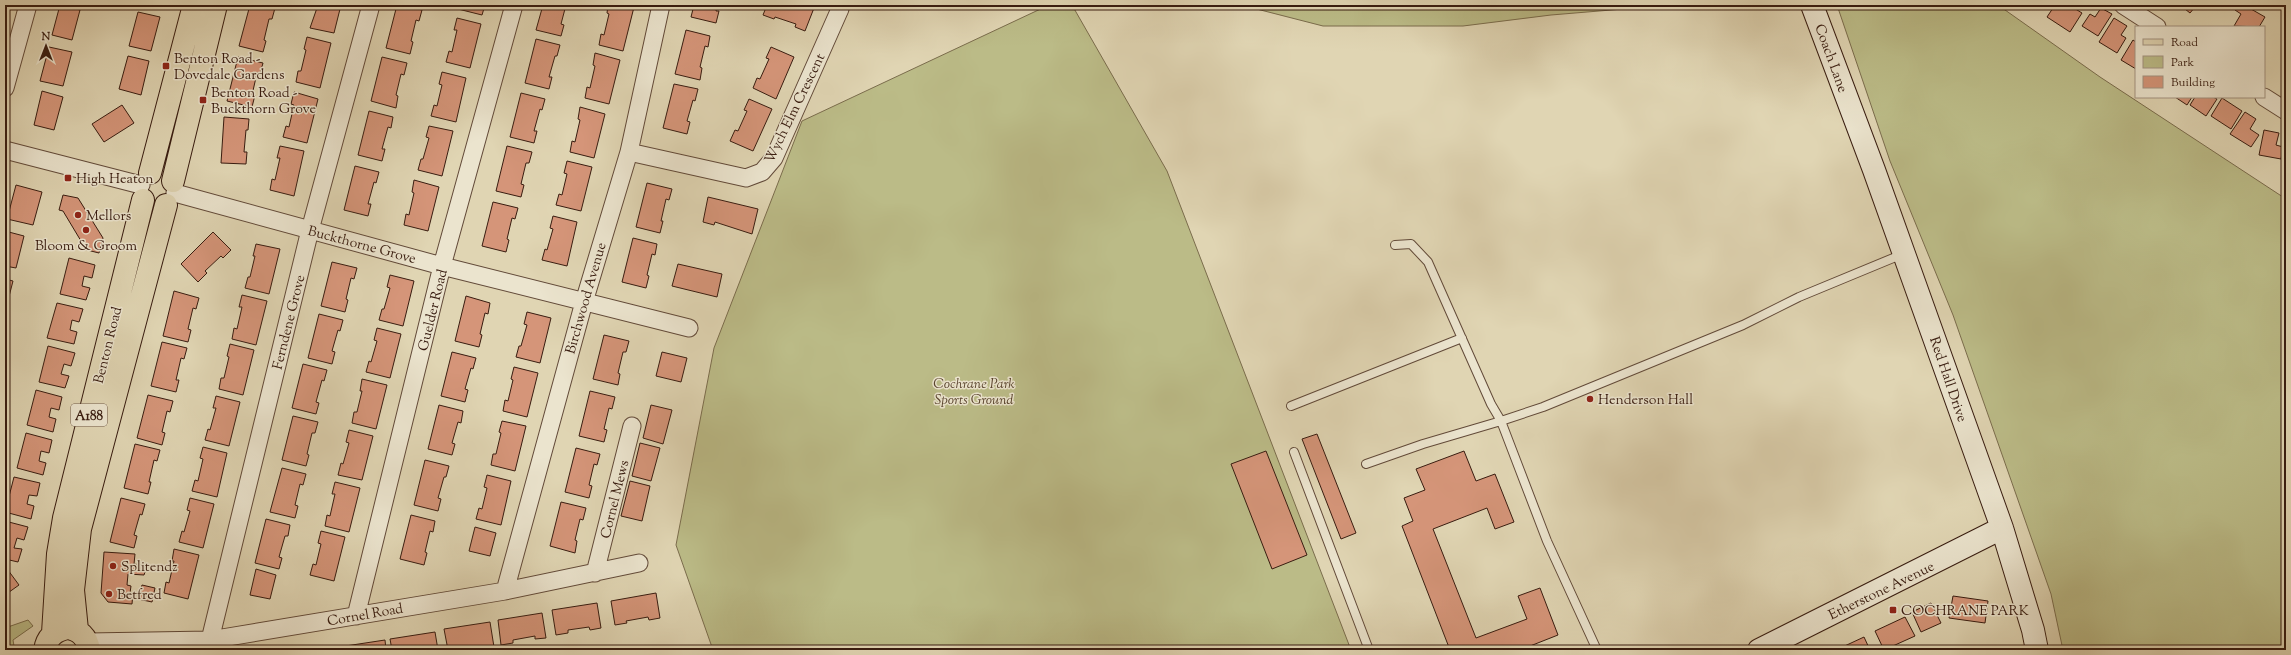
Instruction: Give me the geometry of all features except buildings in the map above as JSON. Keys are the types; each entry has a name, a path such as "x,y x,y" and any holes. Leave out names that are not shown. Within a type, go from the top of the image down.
{"main road":[{"name":"Benton Road","path":"49,642 58,554 64,518 145,186 194,5"},
{"name":"Benton Road","path":"85,641 73,590 80,529 171,193 216,5"},
{"path":"161,172 171,193 152,206 145,186 161,172"},
{"name":"A188","path":"49,642 67,628 85,641"}],"street":[{"path":"5,88 28,5"},
{"name":"Ferndene Grove","path":"210,640 310,230 372,5"},
{"name":"Guelder Road","path":"356,616 442,266 514,5"},
{"name":"Birchwood Avenue","path":"505,590 584,302 629,152 660,5"},
{"name":"Wych Elm Crescent","path":"629,152 746,178 762,172 774,158 840,9 840,5"},
{"name":"Coach Lane","path":"1812,5 1852,112"},
{"path":"2123,5 2155,26"},
{"path":"2265,97 2286,111"},
{"name":"Red Hall Drive","path":"1852,112 2002,528 2033,630 2037,650"},
{"path":"5,150 145,186"},
{"name":"Buckthorne Grove","path":"171,193 442,266 689,328"},
{"name":"Cornel Mews","path":"595,573 632,426"},
{"name":"Etherstone Avenue","path":"1759,650 2002,528"},
{"name":"Cornel Road","path":"85,641 210,640 505,590 639,563"}],"lane":[{"path":"1395,245 1411,244 1428,262 1491,404 1501,421 1547,541 1597,650"},
{"path":"1366,464 1423,444 1543,407 1743,325 1799,297 1904,253"},
{"path":"1292,406 1462,338"},
{"path":"1294,452 1369,650"},
{"path":"668,650 683,650"}],"green space":[{"name":"Cochrane Park Sports Ground","path":"1049,5 1072,5 1167,171 1351,650 713,650 676,545 714,348 802,121"},
{"path":"1241,5 1671,5 1551,15 1463,26 1323,26"},
{"path":"1837,5 1998,5 2100,77 2286,199 2286,650 2063,650 2051,594 1953,315 1890,161"},
{"path":"28,620 33,626 13,640 14,646 5,647 5,628"}],"place":[{"name":"Benton Road - Dovedale Gardens","path":"166,66"},
{"name":"Benton Road - Buckthorn Grove","path":"203,100"},
{"name":"High Heaton","path":"68,178"},
{"name":"Mellors","path":"78,215"},
{"name":"Bloom & Groom","path":"86,230"},
{"name":"Henderson Hall","path":"1590,399"},
{"name":"Splitendz","path":"113,566"},
{"name":"Betfred","path":"109,594"},
{"name":"COCHRANE PARK","path":"1893,610"}]}
